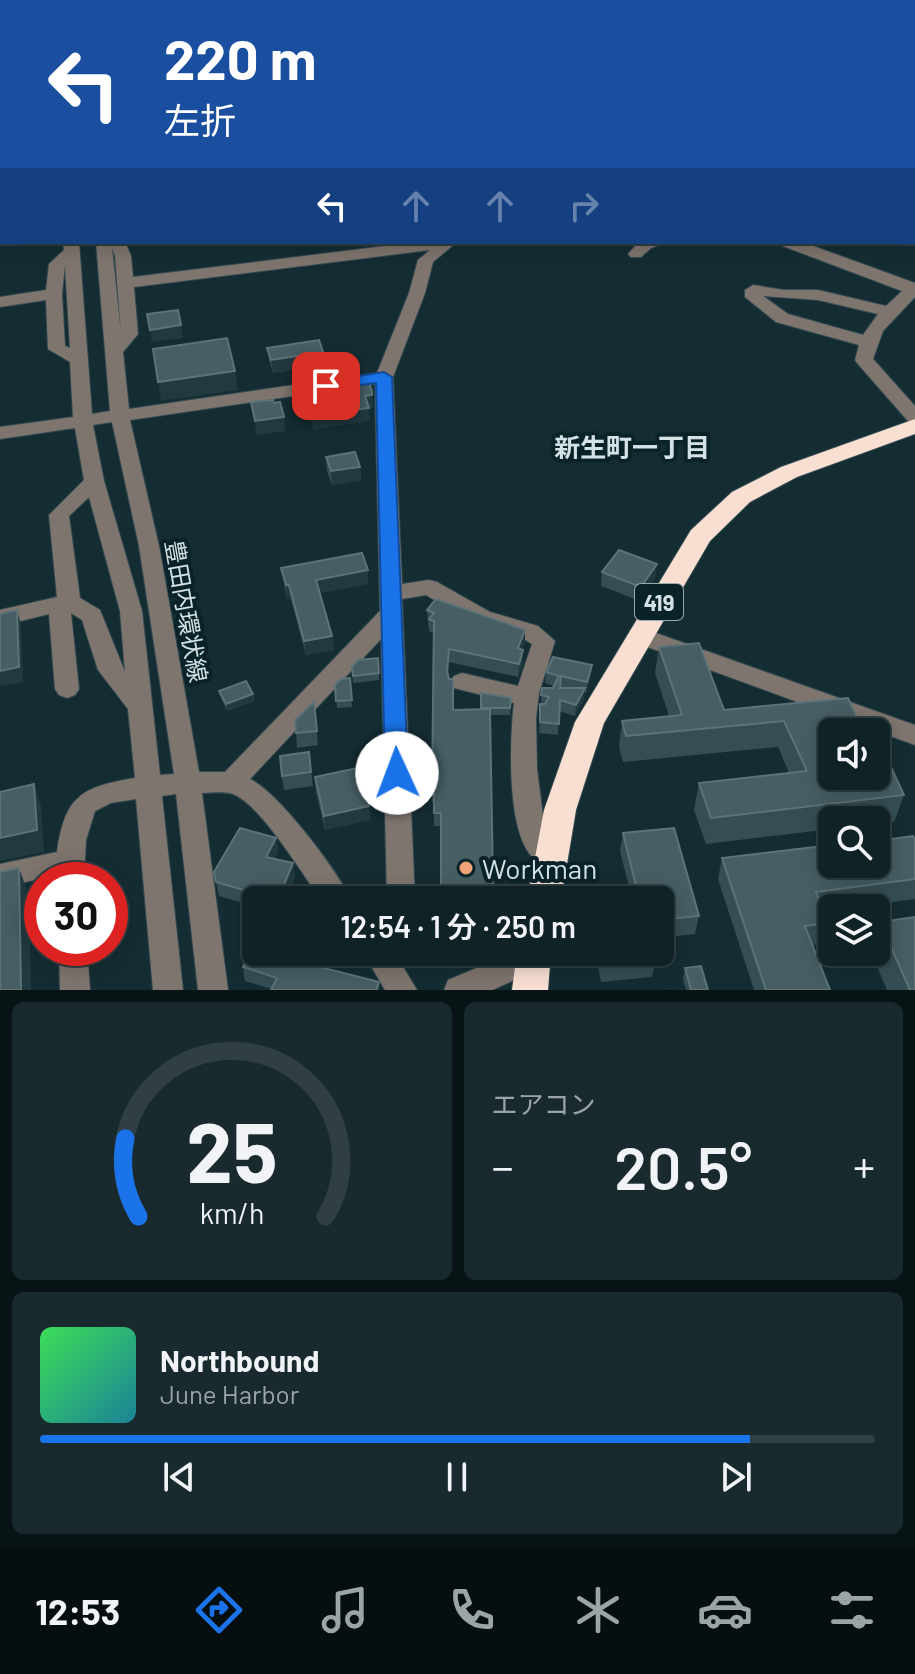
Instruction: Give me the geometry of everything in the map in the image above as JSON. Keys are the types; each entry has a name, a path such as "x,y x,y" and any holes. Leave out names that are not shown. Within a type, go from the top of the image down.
{"highway":[{"name":"419","path":"546,886 560,810 590,722 700,536 741,497 789,472 915,426"}],"street":[{"name":"豊田内環状線","path":"104,244 120,415 152,561 180,723 213,990"},
{"path":"114,351 130,334 123,256 118,244"},
{"path":"311,244 317,260"},
{"path":"124,283 439,244"},
{"path":"401,886 384,377 417,293 426,260 446,244"},
{"path":"636,254 646,244"},
{"path":"790,244 914,289 889,312 865,341 864,360 915,417"},
{"path":"71,247 57,264 54,294 57,349 78,359"},
{"path":"71,247 83,421 94,481 131,611 168,990"},
{"path":"865,341 782,318 753,297 753,290 784,295 818,295 889,312"},
{"path":"0,302 54,294"},
{"path":"0,433 384,377"},
{"path":"67,689 59,515 94,481"},
{"path":"231,783 391,604 429,587 482,618 539,636 544,641 544,651 526,697 522,764 532,837 551,855"},
{"path":"0,618 64,604 92,616 110,670 139,705"},
{"path":"639,635 915,735"},
{"path":"462,682 526,697"},
{"path":"70,862 76,829 86,803 104,793 150,786 231,783 248,790 263,804 326,886"},
{"path":"0,876 24,874"},
{"path":"74,966 75,990"},
{"path":"459,990 533,967"}],"building":[{"path":"178,310 181,325 150,330 147,314"},
{"path":"227,338 235,371 158,382 153,349"},
{"path":"319,340 323,352 271,360 267,348"},
{"path":"367,378 372,391 372,395 365,396 369,408 311,416 307,387"},
{"path":"273,400 274,403 280,402 284,417 255,421 251,402"},
{"path":"355,452 360,467 331,471 326,457"},
{"path":"619,550 657,564 641,587 602,572"},
{"path":"362,553 368,570 316,580 332,636 304,641 289,585 286,585 281,568"},
{"path":"436,599 525,630 518,648 523,650 519,664 449,649 447,671 449,679 453,679 453,710 490,709 493,885 441,885 441,813 434,813 432,789 434,621 429,619 434,613 427,610"},
{"path":"17,610 19,667 0,671 0,614"},
{"path":"699,643 724,710 848,698 857,718 818,718 818,790 890,790 890,765 904,795 711,818 699,783 807,771 784,721 626,736 622,721 682,715 659,647"},
{"path":"553,657 592,665 587,682 561,676 560,688 585,688 576,705 560,700 559,724 540,722 540,704 545,704 549,697 541,695 542,688 553,688 559,676 546,672"},
{"path":"378,658 379,673 353,676 352,667 358,660"},
{"path":"350,678 352,700 336,701 335,685 341,679"},
{"path":"246,681 253,694 226,704 219,691"},
{"path":"481,693 511,698 510,708 481,708"},
{"path":"314,702 317,731 296,733 295,720"},
{"path":"309,752 311,772 282,776 280,756"},
{"path":"358,768 369,806 324,816 315,777"},
{"path":"34,784 37,830 0,838 0,792"},
{"path":"240,828 276,838 266,857 293,863 283,886 242,886 242,890 216,882 214,872"},
{"path":"674,828 699,916 674,919 674,886 636,886 623,833"},
{"path":"913,836 915,879 816,892 818,924 805,926 818,966 830,990 766,990 722,858 818,847 818,878 890,878 890,839"},
{"path":"19,868 21,990 0,990 0,872"},
{"path":"915,917 915,990 910,990 890,945 890,921"},
{"path":"316,966 379,982 376,990 271,990 277,978 243,967"},
{"path":"701,966 708,990 691,990 685,968"}],"place":[{"name":"Workman","path":"466,868"}],"district":[{"name":"新生町一丁目","path":"632,446"}],"route":[{"path":"326,386 384,377 397,773"}]}
